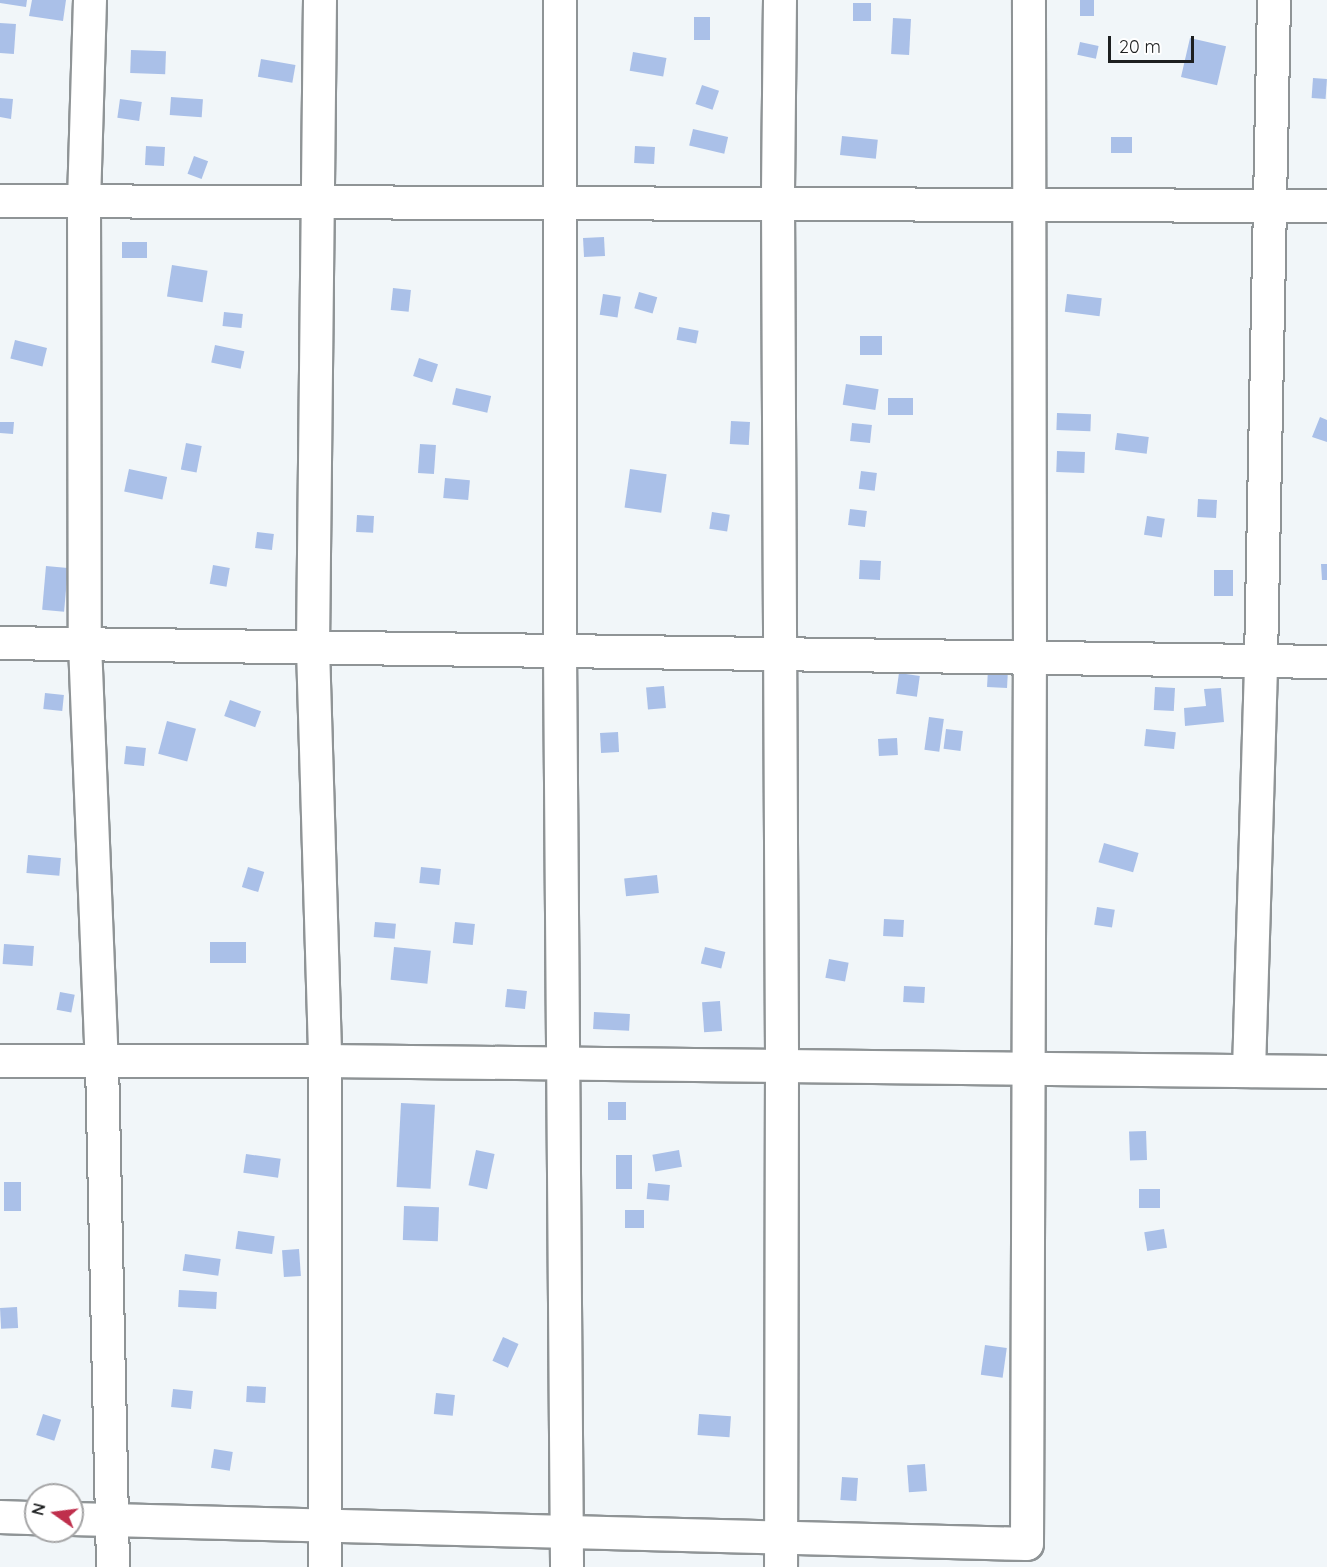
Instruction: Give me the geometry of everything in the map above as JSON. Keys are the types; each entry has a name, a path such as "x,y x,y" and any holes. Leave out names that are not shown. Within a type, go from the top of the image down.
{"street":[{"path":"90,0 84,202 85,644 102,1062 114,1520 113,1567"},
{"path":"320,0 316,202 313,648 325,1061 325,1567"},
{"path":"560,0 558,203 560,652 567,1567"},
{"path":"780,0 778,204 782,1066 781,1552"},
{"path":"84,1519 566,1531 781,1552 1027,1544 1030,657 1027,205 1029,0"},
{"path":"1249,1071 1261,660 1274,0"},
{"path":"0,201 1327,206"},
{"path":"0,643 1327,662"},
{"path":"0,1061 325,1061 1327,1072"},
{"path":"0,1518 24,1518"}],"building":[{"path":"0,0 27,0 26,7 0,3"},
{"path":"32,0 66,0 63,21 29,16"},
{"path":"1080,0 1094,0 1094,16 1080,16"},
{"path":"853,3 871,3 871,21 853,21"},
{"path":"694,17 710,17 710,40 694,40"},
{"path":"893,18 911,19 909,55 891,54"},
{"path":"0,23 16,24 14,54 0,53"},
{"path":"1190,38 1226,46 1217,85 1181,77"},
{"path":"1080,42 1099,46 1096,59 1077,55"},
{"path":"131,50 166,51 165,74 130,73"},
{"path":"633,52 666,58 663,77 630,71"},
{"path":"261,59 295,65 292,83 258,77"},
{"path":"1313,78 1327,79 1326,99 1312,98"},
{"path":"702,85 719,91 713,110 695,104"},
{"path":"171,97 203,99 202,117 170,115"},
{"path":"0,98 13,99 11,119 0,117"},
{"path":"120,99 142,102 139,121 117,118"},
{"path":"693,129 728,137 724,154 689,146"},
{"path":"842,136 878,140 876,159 840,155"},
{"path":"1111,137 1132,137 1132,153 1111,153"},
{"path":"146,146 165,147 164,166 145,165"},
{"path":"635,146 655,147 654,164 634,163"},
{"path":"194,156 208,161 202,179 188,174"},
{"path":"604,237 605,256 584,257 583,238"},
{"path":"122,242 147,242 147,258 122,258"},
{"path":"172,265 208,271 203,302 167,297"},
{"path":"393,288 411,290 409,312 391,310"},
{"path":"639,292 657,297 653,314 634,308"},
{"path":"603,294 621,297 617,318 600,315"},
{"path":"1067,294 1102,298 1100,316 1065,312"},
{"path":"224,312 243,314 241,328 223,326"},
{"path":"679,327 699,331 696,344 677,340"},
{"path":"860,336 882,336 882,355 860,355"},
{"path":"15,340 47,348 42,366 10,358"},
{"path":"215,345 244,351 241,369 211,363"},
{"path":"419,358 438,364 432,382 413,376"},
{"path":"846,384 879,389 875,410 843,405"},
{"path":"456,388 491,396 487,413 452,405"},
{"path":"888,398 913,398 913,415 888,415"},
{"path":"1057,413 1091,414 1090,431 1056,430"},
{"path":"1320,417 1327,420 1327,442 1312,437"},
{"path":"731,421 750,422 749,445 730,444"},
{"path":"0,422 14,422 13,434 0,433"},
{"path":"852,423 872,425 870,443 850,441"},
{"path":"1117,433 1149,437 1147,454 1115,450"},
{"path":"186,443 202,446 197,473 181,470"},
{"path":"420,444 436,445 434,474 418,473"},
{"path":"1057,451 1085,452 1084,473 1056,472"},
{"path":"129,469 167,477 162,500 124,491"},
{"path":"630,469 667,474 661,513 625,508"},
{"path":"861,471 877,473 875,491 859,489"},
{"path":"445,478 470,480 468,500 443,498"},
{"path":"1198,499 1217,500 1216,518 1197,517"},
{"path":"850,509 867,511 865,527 848,525"},
{"path":"712,512 730,515 727,532 709,529"},
{"path":"357,515 374,516 373,533 356,532"},
{"path":"1147,516 1165,519 1162,538 1144,535"},
{"path":"257,532 274,534 272,550 255,548"},
{"path":"860,560 881,561 880,580 859,579"},
{"path":"1321,564 1327,564 1327,580 1322,580"},
{"path":"213,565 230,568 226,587 210,584"},
{"path":"46,566 68,568 64,612 42,610"},
{"path":"1214,570 1233,570 1233,596 1214,596"},
{"path":"988,669 1008,670 1007,688 987,687"},
{"path":"899,673 920,676 917,697 896,694"},
{"path":"664,686 666,708 648,709 646,688"},
{"path":"1155,687 1175,688 1174,711 1154,710"},
{"path":"1221,688 1224,722 1185,726 1184,708 1206,706 1204,689"},
{"path":"45,693 64,695 62,711 43,709"},
{"path":"230,700 261,711 255,727 224,716"},
{"path":"929,717 944,719 939,752 924,750"},
{"path":"167,721 196,729 187,762 158,754"},
{"path":"946,729 963,731 960,751 944,749"},
{"path":"1146,729 1176,732 1174,749 1144,746"},
{"path":"618,732 619,752 601,753 600,733"},
{"path":"897,738 898,755 879,756 878,739"},
{"path":"126,746 146,748 144,766 124,764"},
{"path":"1104,843 1139,853 1133,872 1098,862"},
{"path":"28,855 61,858 59,876 26,873"},
{"path":"248,867 264,872 258,892 242,887"},
{"path":"421,867 441,869 439,885 419,883"},
{"path":"657,875 659,893 626,896 624,878"},
{"path":"1097,907 1115,910 1112,928 1094,925"},
{"path":"884,919 904,920 903,937 883,936"},
{"path":"375,922 396,924 395,939 374,937"},
{"path":"455,922 475,924 473,945 453,943"},
{"path":"210,942 246,942 246,963 210,963"},
{"path":"4,944 34,946 33,966 3,964"},
{"path":"394,947 431,951 427,984 391,980"},
{"path":"705,947 725,952 721,969 701,963"},
{"path":"829,959 849,963 845,981 825,978"},
{"path":"904,986 925,987 924,1003 903,1002"},
{"path":"507,989 527,991 525,1009 505,1007"},
{"path":"60,992 75,995 71,1013 57,1010"},
{"path":"720,1001 722,1031 704,1032 702,1002"},
{"path":"594,1012 630,1014 629,1031 593,1029"},
{"path":"608,1102 626,1102 626,1120 608,1120"},
{"path":"401,1103 435,1105 431,1189 397,1187"},
{"path":"1146,1131 1147,1160 1130,1161 1129,1132"},
{"path":"476,1150 495,1154 487,1189 469,1185"},
{"path":"679,1150 682,1167 655,1171 652,1155"},
{"path":"246,1154 281,1159 278,1178 243,1173"},
{"path":"616,1155 632,1155 632,1189 616,1189"},
{"path":"4,1182 21,1182 21,1211 4,1211"},
{"path":"648,1183 670,1185 669,1201 647,1199"},
{"path":"1139,1189 1160,1189 1160,1208 1139,1208"},
{"path":"404,1206 439,1207 438,1241 403,1240"},
{"path":"625,1210 644,1210 644,1228 625,1228"},
{"path":"1164,1229 1167,1248 1147,1251 1144,1232"},
{"path":"238,1231 275,1236 272,1254 235,1249"},
{"path":"299,1249 301,1276 284,1277 282,1250"},
{"path":"185,1254 221,1259 218,1276 183,1271"},
{"path":"179,1290 217,1292 216,1309 178,1307"},
{"path":"17,1307 18,1328 1,1329 0,1308"},
{"path":"503,1337 519,1344 508,1368 492,1361"},
{"path":"985,1345 1007,1348 1003,1378 981,1375"},
{"path":"247,1386 266,1387 265,1403 246,1402"},
{"path":"173,1389 193,1391 191,1409 171,1407"},
{"path":"436,1393 455,1395 453,1416 434,1414"},
{"path":"43,1414 61,1420 54,1441 36,1435"},
{"path":"699,1414 731,1416 729,1437 698,1435"},
{"path":"214,1449 233,1452 230,1471 211,1468"},
{"path":"925,1464 927,1491 909,1492 907,1465"},
{"path":"842,1477 858,1478 856,1501 840,1500"}]}
